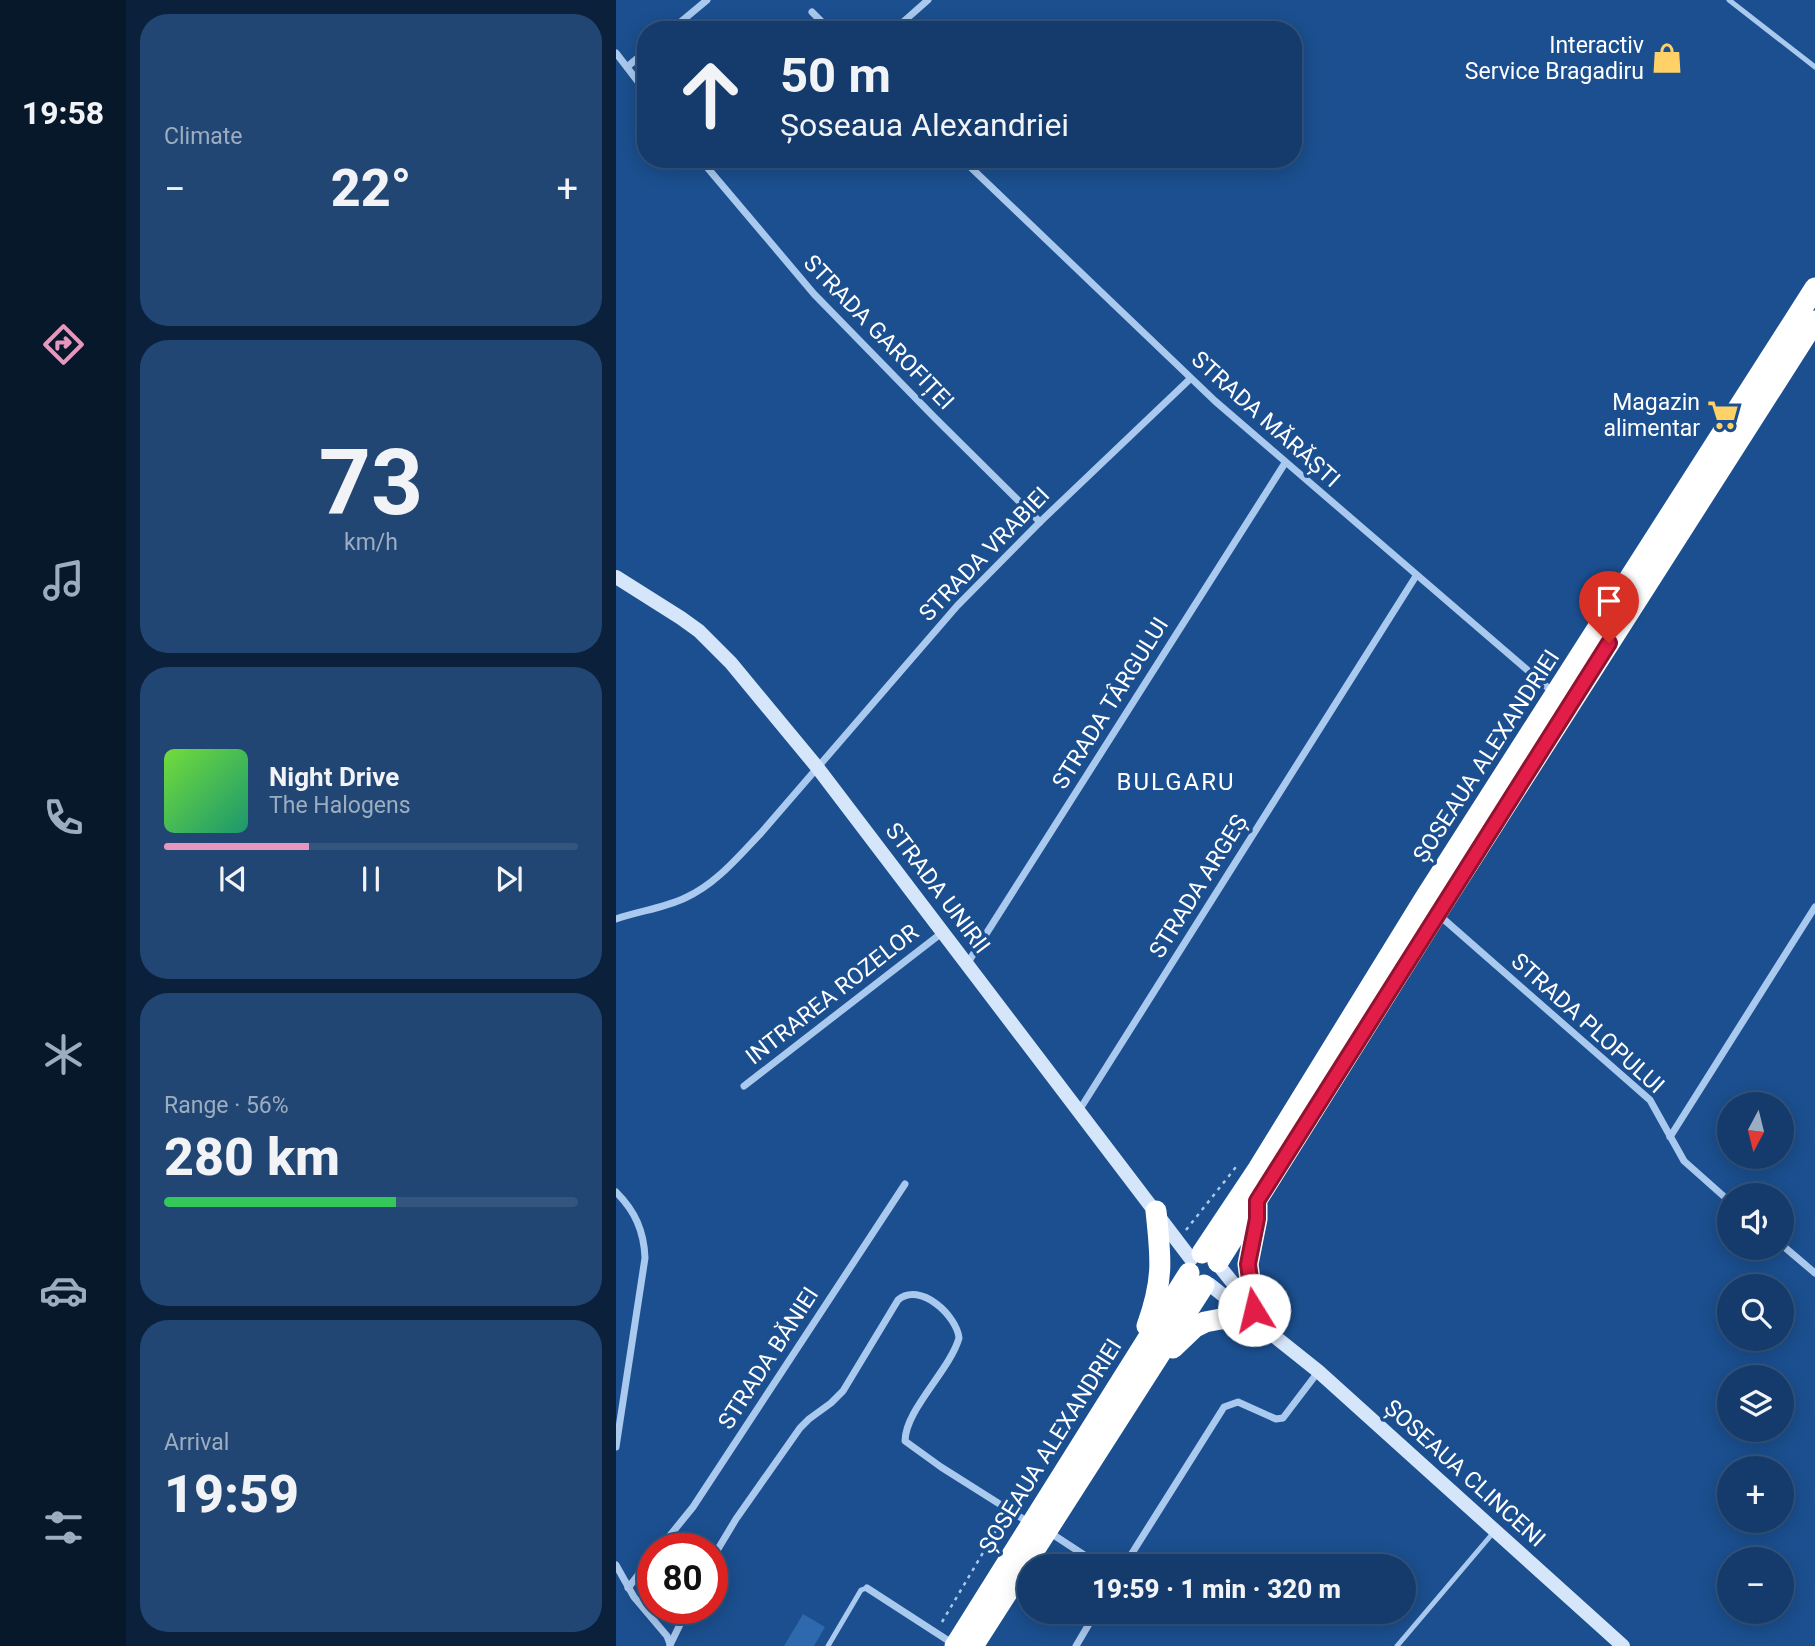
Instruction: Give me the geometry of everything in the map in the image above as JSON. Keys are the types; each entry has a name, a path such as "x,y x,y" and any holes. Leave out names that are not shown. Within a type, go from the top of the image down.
{"highway":[{"name":"ȘOSEAUA ALEXANDRIEI","path":"955,1646 1159,1355 1258,1169 1425,898 1815,288"},
{"name":"ȘOSEAUA ALEXANDRIEI","path":"973,1646 1134,1360 1257,1201 1437,913 1815,321"},
{"path":"1159,1355 1176,1347 1195,1327 1205,1322 1257,1308 1248,1264 1257,1219 1257,1201"},
{"path":"1134,1360 1149,1322 1161,1274 1161,1247 1156,1211"}],"main road":[{"name":"STRADA UNIRII","path":"616,577 681,618 718,648 817,767 1177,1239 1205,1269"},
{"name":"ȘOSEAUA CLINCENI","path":"1205,1269 1257,1308 1275,1336 1318,1371 1623,1646"}],"street":[{"path":"682,21 707,0"},
{"path":"904,21 928,0"},
{"path":"812,12 821,21"},
{"path":"616,52 637,81"},
{"path":"626,67 637,58"},
{"name":"STRADA GAROFIȚEI","path":"708,168 814,294 1040,522"},
{"name":"STRADA MĂRĂȘTI","path":"971,168 1191,379 1556,695"},
{"name":"STRADA VRABIEI","path":"616,919 684,899 715,879 761,833 957,606 1040,522 1191,379"},
{"name":"STRADA TÂRGULUI","path":"967,964 1285,463"},
{"name":"STRADA ARGEȘ","path":"1080,1110 1416,576"},
{"path":"1670,1137 1815,907"},
{"name":"STRADA PLOPULUI","path":"1437,913 1650,1100 1684,1161 1717,1190"},
{"name":"INTRAREA ROZELOR","path":"744,1086 943,932"},
{"name":"STRADA BĂNIEI","path":"671,1533 700,1496 905,1184"},
{"path":"616,1192 637,1218 645,1244 616,1447"},
{"path":"1794,1255 1815,1273"},
{"path":"728,1533 800,1428 837,1397 898,1300 911,1294 921,1295 932,1301 958,1330 959,1338 915,1412 905,1432 905,1441 1008,1510 1082,1554"},
{"path":"1132,1554 1224,1407 1238,1402 1280,1420 1318,1371"},
{"path":"616,1565 628,1588 667,1636 670,1645"},
{"path":"628,1588 637,1576"},
{"path":"867,1588 955,1646"},
{"path":"670,1645 680,1624"},
{"path":"1076,1646 1089,1624"}],"lane":[{"path":"1729,0 1815,67"},
{"path":"1397,1646 1495,1531"},
{"path":"828,1646 861,1590 867,1588"}],"path":[{"path":"1177,1239 1193,1223 1242,1158"},
{"path":"1240,1336 1264,1347 1286,1320 1257,1308"},
{"path":"936,1632 1008,1510"}],"shaded area":[{"path":"803,1614 825,1627 814,1646 784,1646"}],"place":[{"name":"Interactiv Service Bragadiru","path":"1667,58"},
{"name":"Magazin alimentar","path":"1723,415"}],"district":[{"name":"BULGARU","path":"1176,782"}],"route":[{"path":"1254,1310 1248,1264 1257,1219 1257,1201 1609,643"}]}
